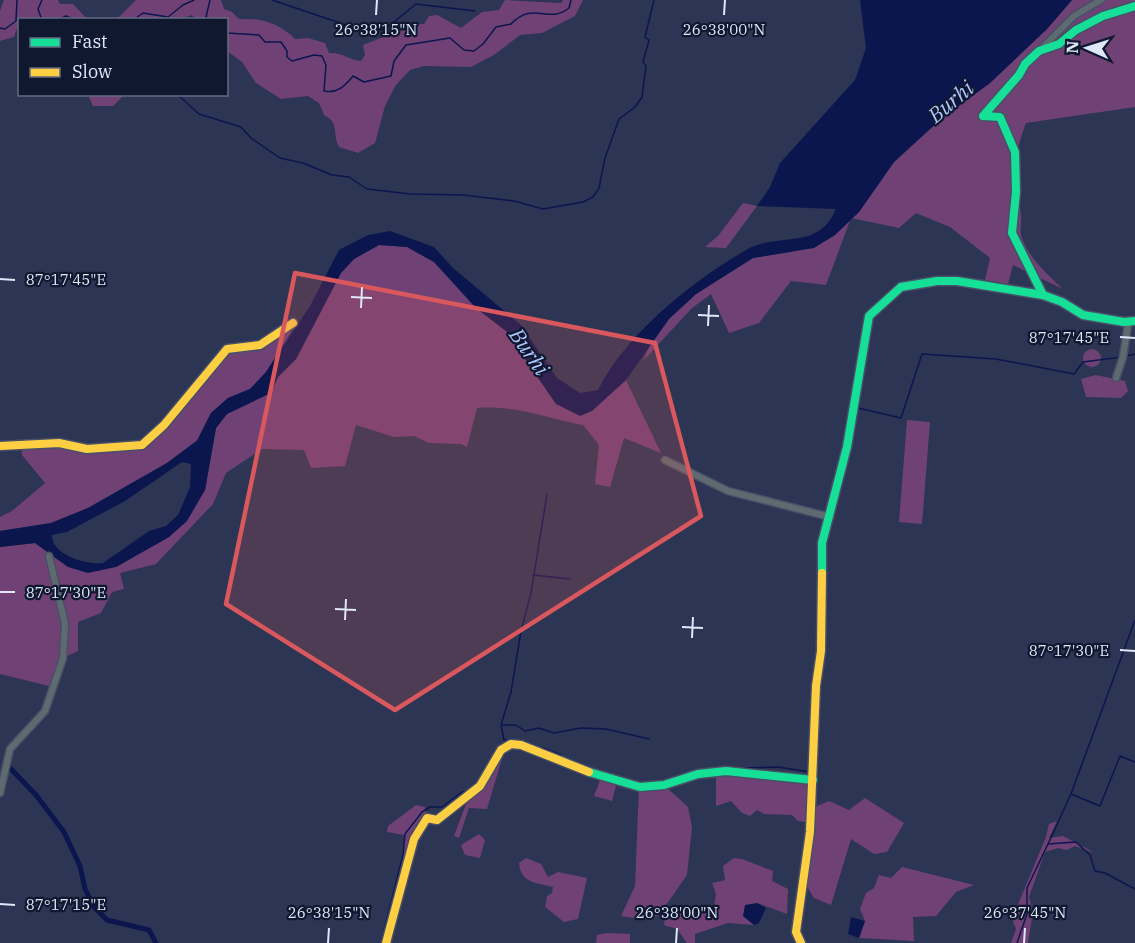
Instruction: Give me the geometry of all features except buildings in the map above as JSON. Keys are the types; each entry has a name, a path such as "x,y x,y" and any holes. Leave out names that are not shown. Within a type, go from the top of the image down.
{"street":[{"path":"1043,295 1012,233 1016,192 1015,152 1000,117 983,116 1019,75 1025,64 1074,16 1101,0"},
{"path":"1039,51 1059,44 1076,30 1103,16 1122,8 1135,6"},
{"path":"801,943 796,932 809,844 816,687 821,651 822,543 847,447 869,316 901,287 937,280 973,283 1043,295 1062,302 1083,315 1124,322 1135,321"},
{"path":"1116,378 1128,325 1124,322"},
{"path":"0,446 59,443 87,449 141,445 164,425 227,349 238,345 262,344 293,323"},
{"path":"665,460 728,491 830,517"},
{"path":"0,793 10,749 45,711 63,658 65,624 49,556"},
{"path":"386,943 414,839 421,824 427,818 437,820 469,796 484,782 501,749 506,745 517,743 617,782 639,787 665,786 698,774 716,773 769,775 813,780"}],"highlighted area":[{"path":"295,273 655,343 701,516 395,710 226,604"}],"shaded area":[{"path":"4,0 58,0 60,4 73,4 86,18 18,18 14,37 0,41 0,11"},
{"path":"136,0 221,0 224,9 232,12 239,19 255,19 269,23 283,29 295,39 308,38 325,43 329,53 361,61 365,55 363,45 405,25 424,24 429,16 437,15 461,28 482,12 499,10 505,0 561,3 563,0 583,0 575,16 542,33 520,35 494,55 471,67 424,66 410,70 396,85 385,106 375,143 358,153 339,147 334,125 324,115 319,103 308,96 281,99 256,83 242,62 228,52 228,18 195,18 192,15 184,18 118,18"},
{"path":"1072,0 1135,0 1135,107 1026,123 1018,149 1016,169 1021,236 1034,259 1063,289 1013,265 1008,284 985,280 990,258 950,227 916,213 899,228 852,218 859,212 894,162 941,119 990,83 1047,29"},
{"path":"88,96 123,96 113,106 93,106"},
{"path":"743,203 757,206 726,248 705,247 718,236"},
{"path":"850,220 826,285 791,281 759,323 729,333 711,294 691,309 643,361 651,342 669,319 696,294 753,258 790,252 835,234"},
{"path":"379,245 407,247 434,262 476,308 506,331 556,404 610,394 626,380 661,453 624,438 610,487 595,484 599,445 583,425 505,408 477,408 467,447 461,444 429,443 414,436 394,437 356,425 345,466 311,468 304,450 262,449 226,473 213,504 156,564 120,573 124,589 112,592 101,613 78,622 78,651 63,658 53,687 0,674 0,547 35,543 68,567 116,567 169,537 205,490 216,428 227,414 271,392 278,377 296,359 341,273 354,259"},
{"path":"293,323 294,327 266,372 250,389 228,398 211,413 197,440 167,463 88,508 51,523 0,531 0,517 12,511 45,483 22,455 22,443 141,445 227,349 250,347"},
{"path":"1088,349 1096,349 1101,354 1099,365 1088,367 1083,362 1083,354"},
{"path":"1096,375 1125,381 1128,391 1121,398 1086,397 1081,379"},
{"path":"907,420 930,422 922,524 899,522"},
{"path":"506,745 487,809 469,808 459,838 454,836 469,796"},
{"path":"716,773 813,780 810,809 829,801 849,810 865,798 904,823 887,852 874,854 851,839 831,905 814,898 803,880 811,823 798,821 792,815 764,814 757,810 750,816 742,813 731,801 716,806"},
{"path":"602,775 617,782 612,801 594,796"},
{"path":"665,786 688,807 692,827 687,875 659,915 647,920 621,916 635,886 639,787"},
{"path":"416,805 425,807 427,818 421,824 386,943 381,943 403,855 404,835 387,832 388,826"},
{"path":"1057,821 1049,838 1063,836 1095,853 1075,846 1067,850 1058,848 1045,852 1029,897 1033,912 1028,943 1011,943 1016,929 1012,919 1046,837 1049,824"},
{"path":"479,834 485,840 480,858 465,855 461,845"},
{"path":"526,858 541,864 548,877 558,872 587,878 578,919 564,922 545,907 547,896 552,893 553,887 526,879 520,870 519,863"},
{"path":"734,858 773,871 772,881 788,889 787,914 757,903 743,916 754,925 728,923 695,934 695,943 687,943 677,929 664,925 665,917 674,908 697,913 705,909 713,914 716,894 712,883 725,880 723,866"},
{"path":"902,867 974,885 956,892 936,916 913,917 914,941 859,938 865,921 860,909 866,893 874,888 879,875 891,878"},
{"path":"630,934 630,943 596,943 597,935"}],"water":[{"name":"Burhi","path":"860,0 1072,0 1047,29 990,83 941,119 894,162 859,212 835,235 814,248 753,258 696,294 669,319 626,380 592,411 580,416 556,404 506,331 476,308 434,262 407,247 379,245 354,259 341,273 296,359 278,377 271,393 227,414 216,428 205,490 187,521 169,537 116,567 88,573 68,567 35,543 0,547 0,531 51,523 88,508 167,463 197,441 211,413 228,398 250,389 266,372 310,306 339,250 368,235 390,231 434,247 453,268 521,325 557,378 580,393 598,390 610,369 642,330 704,277 746,250 771,242 808,236 819,231 828,222 836,209 757,206 770,187 780,163 855,80 866,48","holes":["182,462 191,464 190,487 178,515 166,526 149,531 103,563 71,557 53,542 52,535 67,532 125,501"]},
{"path":"757,903 766,908 759,923 754,925 743,916 745,905"},
{"path":"851,917 865,921 859,938 848,934"}],"waterway":[{"path":"0,28 5,29 16,21 17,0"},
{"path":"41,18 38,9 42,0"},
{"path":"136,18 143,13 168,17 183,5 194,0"},
{"path":"208,18 206,17 210,0"},
{"path":"272,0 355,28 384,30 416,4 475,11"},
{"path":"228,33 259,35 265,42 281,42 287,51 287,57 292,61 314,55 322,56 326,65 324,91 329,92 344,86 353,76 364,82 391,76 394,61 406,45 450,38 464,50 474,51 483,44 496,27 511,24 527,14 561,13 569,8 571,0"},
{"path":"179,96 199,114 241,127 251,138 280,158 303,163 332,175 349,177 367,189 410,194 463,195 514,201 543,209 583,202 593,197 599,188 605,158 619,119 635,107 642,97 646,66 643,62 649,40 645,37 654,0"},
{"path":"62,18 66,16 70,18"},
{"path":"858,408 901,418 922,354 996,359 1074,374 1083,362 1122,357"},
{"path":"1126,356 1135,354"},
{"path":"509,740 504,740 501,725 511,692 521,631 531,593 547,494"},
{"path":"533,575 570,579"},
{"path":"1048,844 1071,794 1135,620"},
{"path":"502,725 516,725 525,731 539,728 554,733 581,728 606,729 649,739"},
{"path":"543,748 561,755"},
{"path":"1071,794 1100,806 1120,756 1135,762"},
{"path":"744,768 778,767 810,772"},
{"path":"11,769 36,795 64,832 80,866 85,889 94,907 107,920 149,930 156,943"},
{"path":"381,943 403,855 405,834 422,812 430,807 442,807 462,792 468,792"},
{"path":"1017,943 1027,914 1027,888 1048,844 1076,842 1090,855 1095,871 1105,873 1135,889"}],"traffic: fast":[{"path":"1043,295 1012,233 1016,192 1015,152 1000,117 983,116 1019,75 1025,64 1039,51 1059,44 1076,30 1103,16 1135,6"},
{"path":"822,573 822,543 847,447 869,316 901,287 937,281 957,281 1043,295 1062,302 1083,315 1124,322 1135,321"},
{"path":"589,772 640,787 664,785 698,774 726,771 813,780"}],"traffic: slow":[{"path":"0,446 59,443 87,449 142,445 164,425 227,349 260,345 293,323"},
{"path":"801,943 796,932 810,832 816,686 821,651 822,573"},
{"path":"386,943 414,839 427,818 437,820 480,786 501,750 511,744 521,745 589,772"}]}
